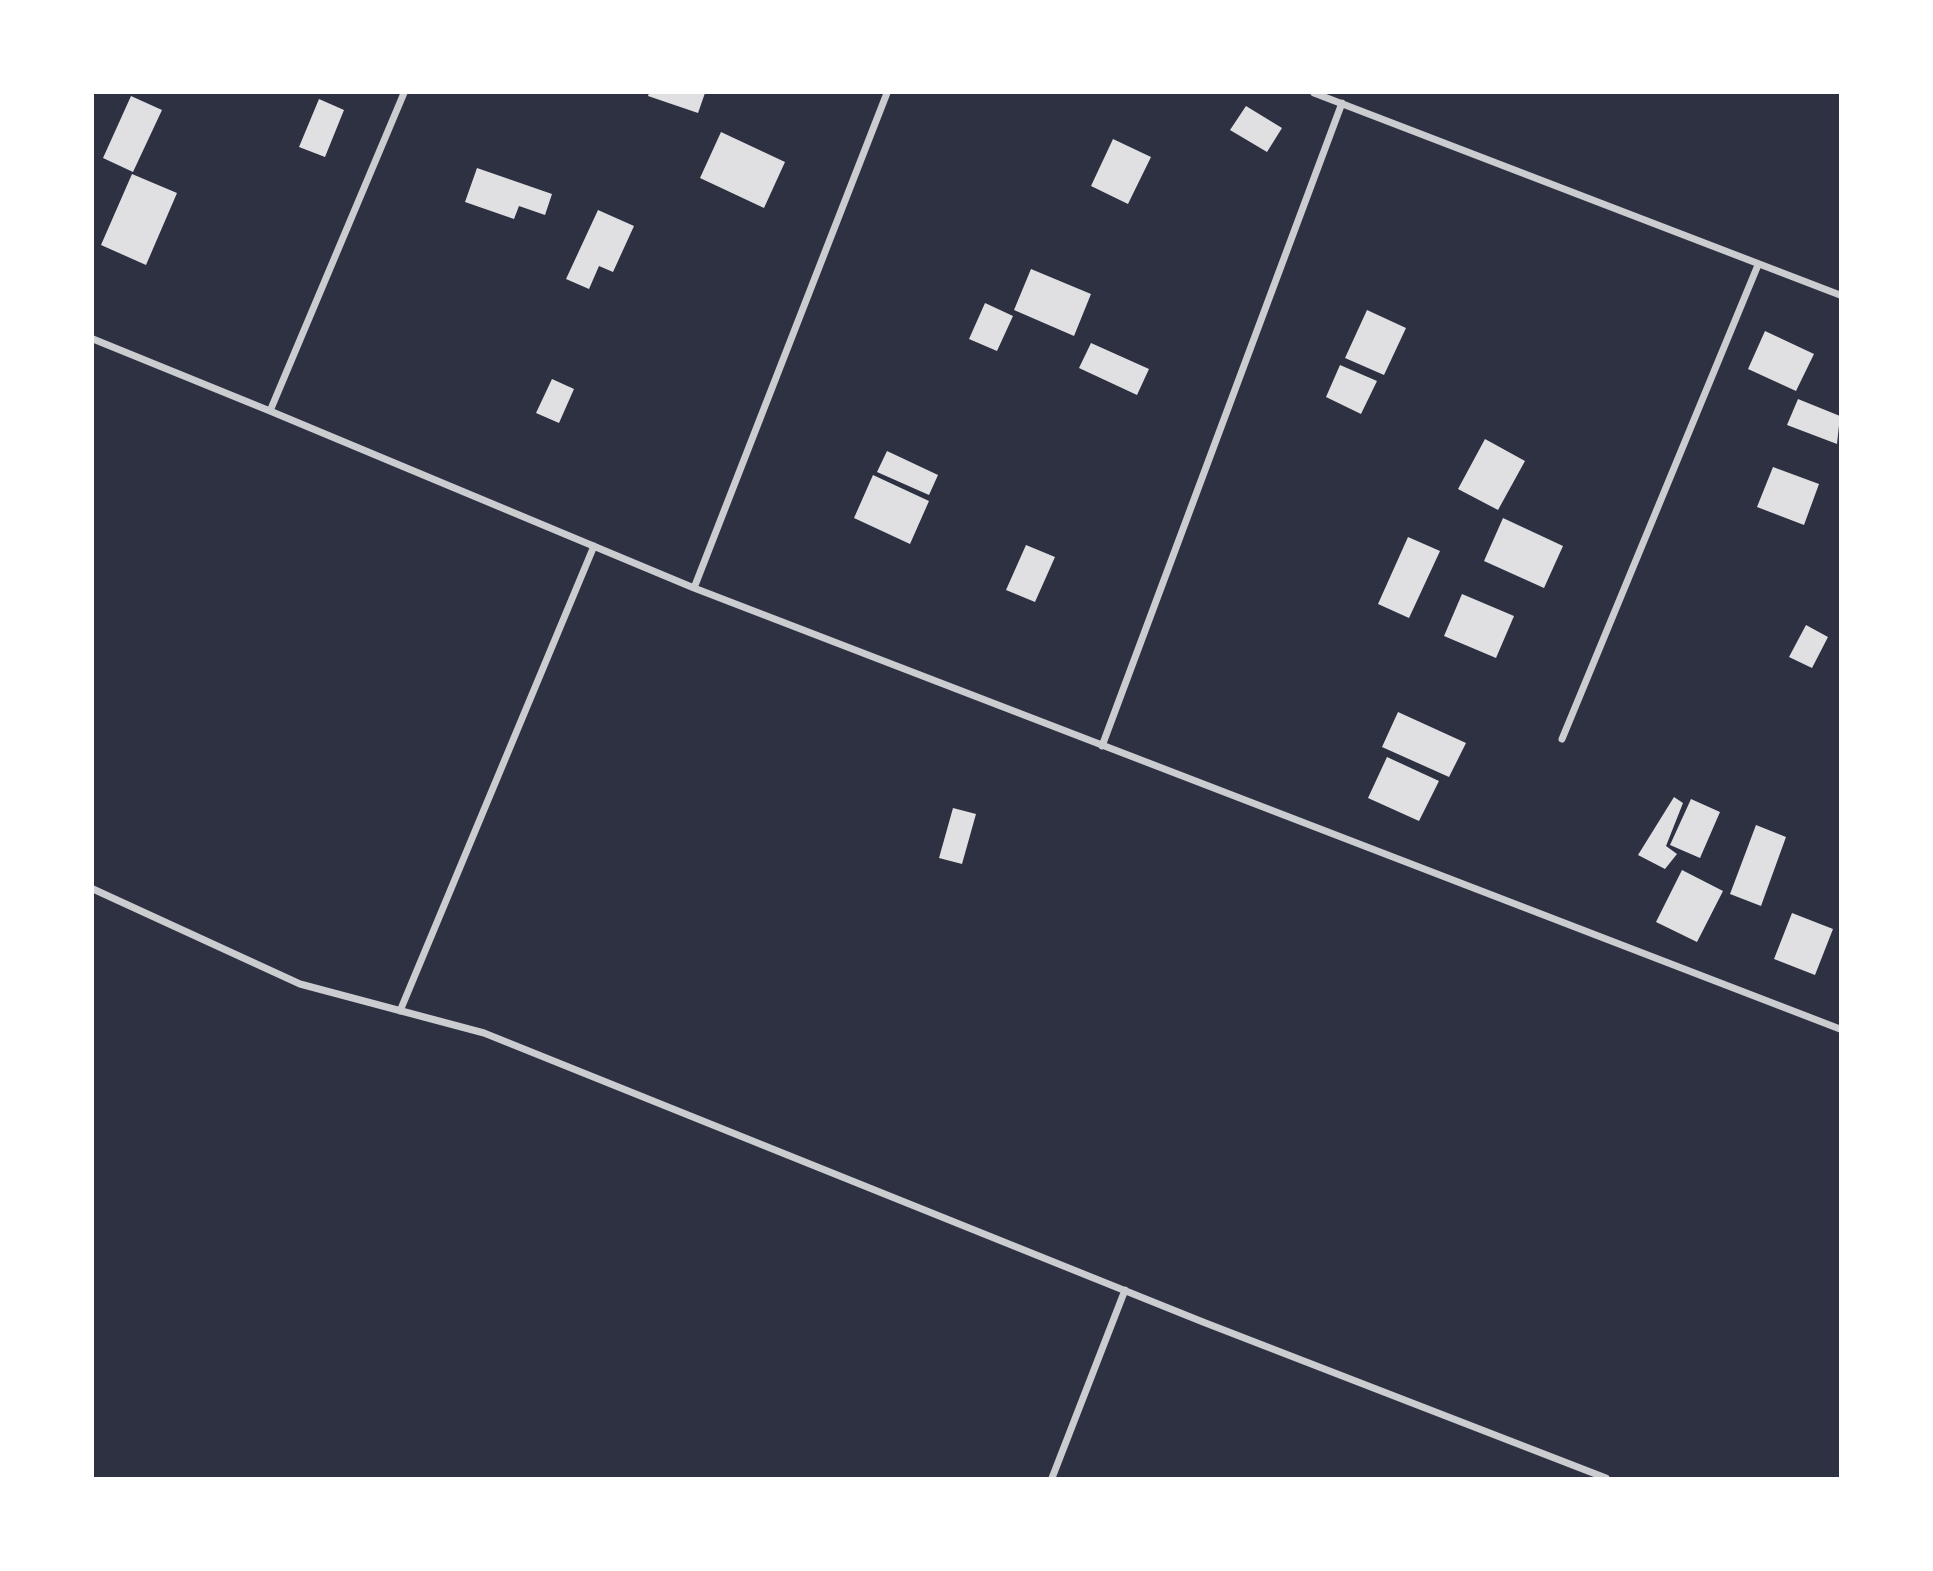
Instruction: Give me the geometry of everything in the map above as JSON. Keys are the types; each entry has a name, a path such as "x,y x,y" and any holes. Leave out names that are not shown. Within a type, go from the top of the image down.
{"street":[{"path":"270,411 404,93"},
{"path":"694,588 887,93"},
{"path":"1314,93 1840,295"},
{"path":"1102,746 1342,103"},
{"path":"1562,739 1758,265"},
{"path":"93,339 694,588 1840,1029"},
{"path":"400,1011 594,546"},
{"path":"93,889 300,984 484,1033 1125,1290 1606,1478"},
{"path":"1052,1478 1125,1290"}],"building":[{"path":"649,93 705,93 698,113 648,96"},
{"path":"131,96 162,110 133,172 103,158"},
{"path":"319,99 344,110 325,157 299,147"},
{"path":"1246,106 1282,128 1267,152 1230,130"},
{"path":"721,132 785,162 764,208 700,178"},
{"path":"1113,139 1151,157 1128,204 1091,186"},
{"path":"477,168 552,194 545,215 519,206 514,219 465,202"},
{"path":"132,174 177,193 146,265 101,245"},
{"path":"598,210 634,226 613,272 599,266 589,289 566,279"},
{"path":"1031,269 1091,294 1074,336 1014,310"},
{"path":"985,303 1013,316 997,351 969,339"},
{"path":"1367,310 1406,328 1384,375 1345,358"},
{"path":"1765,331 1814,354 1796,391 1748,369"},
{"path":"1091,343 1149,369 1137,395 1079,368"},
{"path":"1340,365 1377,381 1361,414 1326,397"},
{"path":"552,379 574,389 559,423 536,413"},
{"path":"1798,399 1840,416 1837,444 1787,425"},
{"path":"1485,439 1525,461 1498,510 1458,489"},
{"path":"887,451 938,475 929,495 877,472"},
{"path":"1773,467 1819,484 1804,525 1757,507"},
{"path":"873,475 929,501 910,544 854,518"},
{"path":"1503,518 1563,546 1544,588 1484,561"},
{"path":"1408,537 1440,551 1409,618 1378,604"},
{"path":"1026,545 1055,557 1035,602 1006,590"},
{"path":"1462,594 1514,616 1496,658 1444,636"},
{"path":"1806,625 1828,637 1812,668 1789,657"},
{"path":"1398,712 1466,743 1449,777 1382,747"},
{"path":"1387,757 1439,781 1419,821 1368,798"},
{"path":"1674,797 1683,803 1666,846 1677,854 1665,869 1638,855"},
{"path":"1691,799 1720,812 1700,858 1670,845"},
{"path":"953,808 976,814 962,864 939,858"},
{"path":"1756,825 1786,837 1761,906 1730,894"},
{"path":"1682,870 1723,891 1697,942 1656,922"},
{"path":"1792,913 1833,929 1815,975 1774,959"}]}
